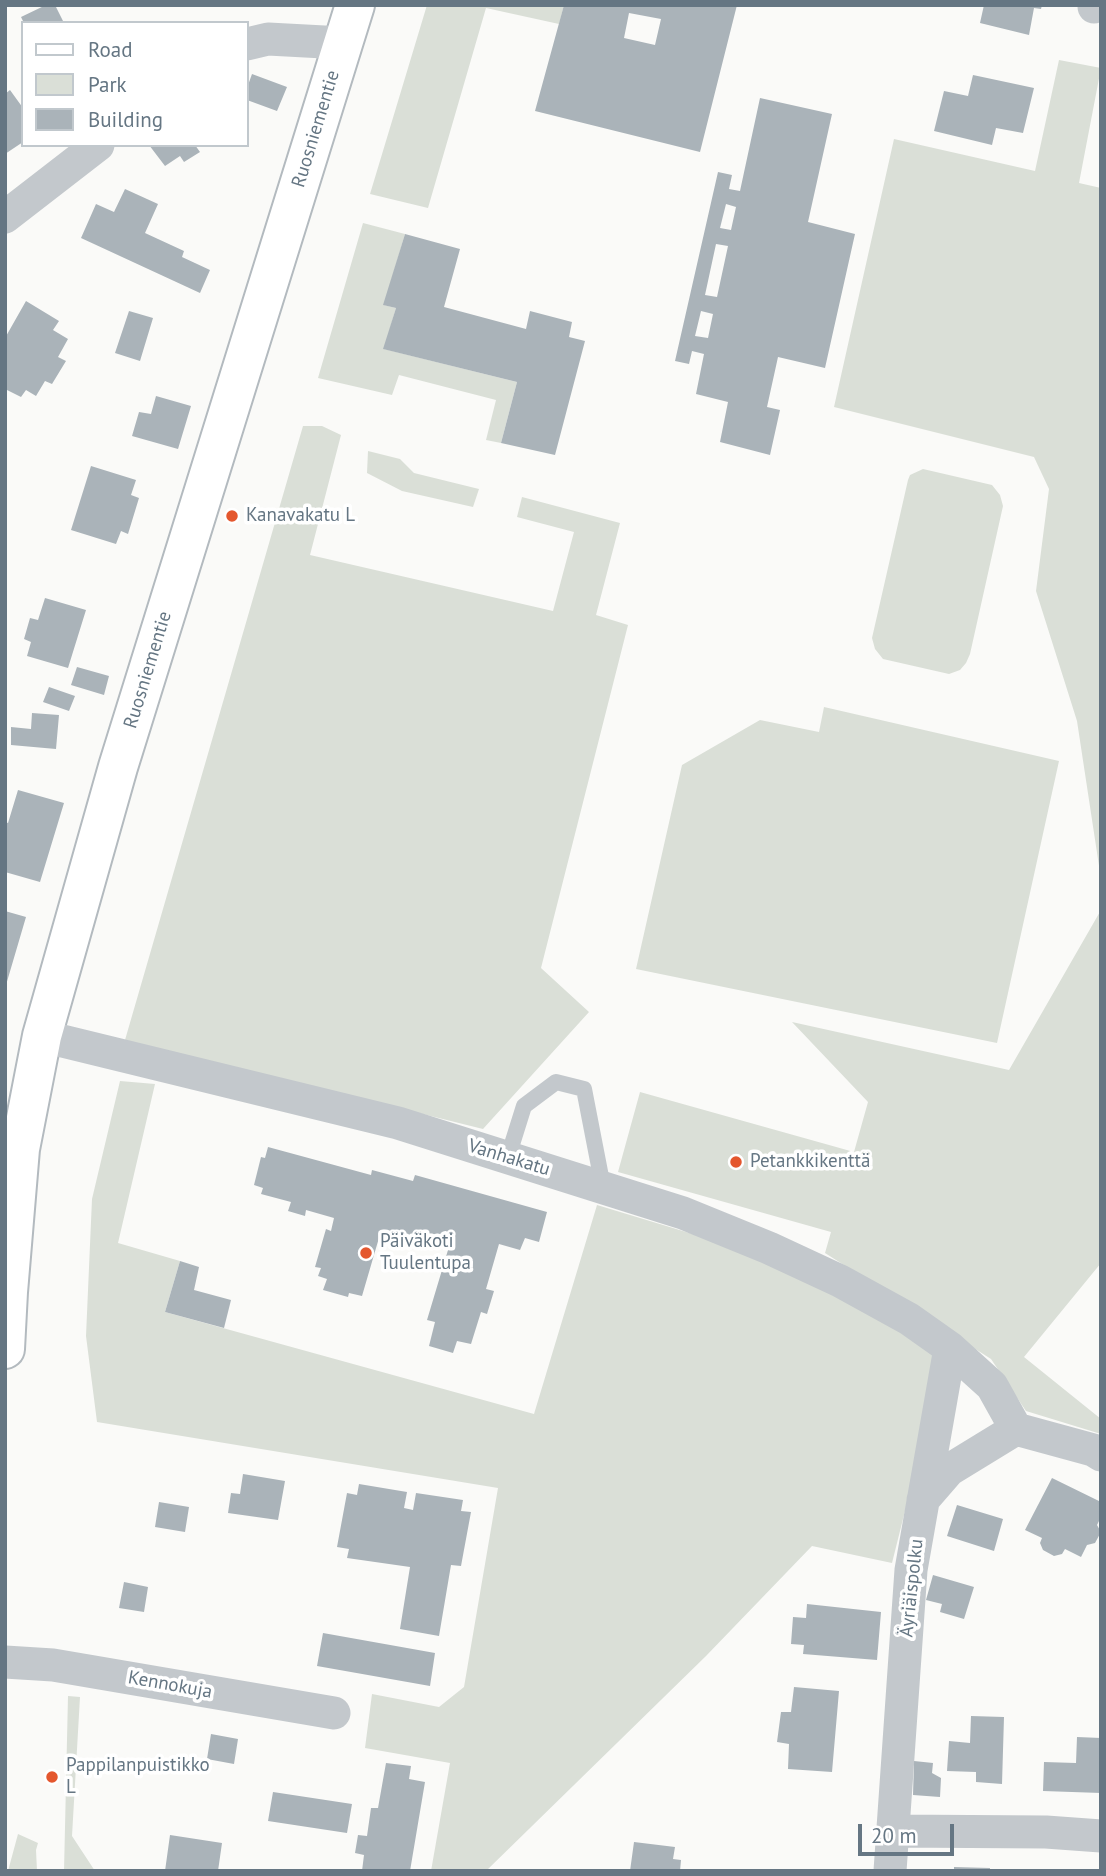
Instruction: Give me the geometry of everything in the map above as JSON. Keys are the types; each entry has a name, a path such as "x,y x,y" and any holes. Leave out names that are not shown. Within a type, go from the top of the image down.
{"main road":[{"name":"Ruosniementie","path":"5,1349 13,1147 118,767 355,5"}],"street":[{"path":"248,44 268,39 343,43"},
{"path":"5,216 95,147"},
{"name":"Vanhakatu","path":"42,1036 398,1123 683,1213 769,1248 909,1319 950,1348 992,1386 1016,1429"},
{"name":"Äyriäispolku","path":"890,1871 911,1570 950,1348"},
{"path":"923,1500 949,1470 1016,1429 1093,1450 1101,1455"},
{"name":"Kennokuja","path":"5,1662 53,1665 334,1713"},
{"path":"894,1831 1046,1832 1101,1836"}],"lane":[{"path":"508,1157 524,1106 556,1082 584,1089 603,1187"}],"green space":[{"path":"427,5 564,5 559,24 486,8 428,208 370,194"},
{"path":"1059,60 1101,68 1079,183 1101,188 1101,879 1077,721 1036,591 1049,489 1034,457 834,407 894,139 1035,171"},
{"path":"363,223 405,234 384,305 396,308 384,349 517,382 501,443 486,440 496,400 399,375 392,395 318,378"},
{"path":"303,426 322,426 341,435 310,555 553,611 574,532 517,517 522,497 620,523 596,615 628,625 541,968 589,1012 483,1129 125,1040"},
{"path":"368,451 400,459 414,473 479,489 473,507 402,491 367,473"},
{"path":"923,469 992,485 1000,495 1003,506 970,654 960,670 949,674 883,659 875,649 872,638 908,480 910,475"},
{"path":"824,707 1059,761 997,1043 636,969 682,765 760,720 819,732"},
{"path":"1101,910 1101,1263 1024,1357 1101,1419 1101,1434 1026,1411 991,1359 825,1253 831,1232 618,1172 640,1092 854,1152 868,1102 792,1022 1009,1070"},
{"path":"120,1081 155,1084 118,1243 180,1261 165,1312 534,1414 597,1205 739,1248 866,1309 937,1354 892,1563 812,1546 706,1656 486,1871 431,1871 450,1763 365,1748 372,1694 439,1707 464,1687 498,1488 97,1422 86,1336 92,1199"},
{"path":"68,1696 80,1697 72,1836 95,1871 64,1871"},
{"path":"18,1834 38,1843 37,1871 8,1871"}],"building":[{"path":"46,5 55,5 63,21 23,21 21,17"},
{"path":"564,5 737,5 700,152 535,111","holes":["629,13 661,19 655,45 624,38"]},
{"path":"984,5 1042,5 1041,9 1034,8 1029,35 980,23"},
{"path":"252,74 287,87 277,111 248,100 248,85"},
{"path":"973,75 1034,88 1023,133 996,128 992,145 934,131 944,91 968,96"},
{"path":"10,90 21,105 21,143 5,154 5,94"},
{"path":"760,98 832,114 808,222 855,234 825,368 778,357 767,407 780,410 770,455 720,442 728,402 696,394 704,354 692,351 689,364 675,361 718,172 732,175 729,189 740,191","holes":["726,204 736,207 731,230 720,228","716,244 728,246 717,297 705,295","701,311 713,314 708,338 695,336"]},
{"path":"151,147 196,147 200,152 184,162 180,156 165,166"},
{"path":"125,189 158,204 145,233 184,251 182,257 210,270 200,293 81,238 96,204 114,212"},
{"path":"405,234 460,249 444,307 526,329 530,311 572,322 569,337 585,341 555,455 501,443 517,382 383,349 396,308 383,305"},
{"path":"26,301 59,321 53,330 68,339 58,357 66,361 52,384 45,381 36,396 26,390 21,397 5,389 5,338"},
{"path":"129,311 153,318 140,361 115,353"},
{"path":"156,396 191,406 178,449 132,436 139,412 151,414"},
{"path":"91,466 136,480 131,495 139,498 128,534 121,531 116,544 71,530"},
{"path":"45,598 86,610 68,668 27,656 31,642 24,639 30,618 38,620"},
{"path":"77,667 109,676 104,695 71,685"},
{"path":"49,687 75,696 69,711 43,702"},
{"path":"32,713 59,715 56,749 11,745 11,727 31,729"},
{"path":"18,790 64,803 40,882 5,872 5,822 8,823"},
{"path":"5,911 26,917 6,985 5,985"},
{"path":"268,1147 371,1175 372,1170 413,1181 415,1175 547,1212 539,1242 525,1238 520,1250 499,1244 486,1289 494,1291 487,1314 481,1312 471,1344 457,1341 453,1353 429,1346 435,1322 427,1320 448,1250 381,1231 362,1296 349,1293 348,1297 323,1290 327,1279 318,1276 321,1268 315,1267 326,1229 331,1231 334,1218 306,1210 305,1216 288,1211 291,1202 261,1194 263,1188 254,1185 261,1157 265,1158"},
{"path":"180,1261 199,1267 194,1290 231,1300 224,1328 165,1312"},
{"path":"243,1474 285,1481 278,1520 228,1513 231,1493 240,1494"},
{"path":"1052,1478 1101,1502 1101,1517 1097,1525 1101,1532 1095,1543 1087,1545 1081,1557 1065,1549 1062,1554 1054,1556 1043,1550 1040,1543 1042,1538 1025,1530"},
{"path":"359,1484 407,1492 404,1508 413,1510 416,1493 463,1500 461,1511 471,1512 461,1566 451,1565 439,1636 400,1629 410,1567 347,1558 349,1549 337,1547 347,1493 357,1495"},
{"path":"159,1502 189,1507 185,1532 155,1527"},
{"path":"957,1505 1003,1519 994,1551 947,1536"},
{"path":"933,1575 974,1587 964,1619 940,1612 942,1604 926,1600"},
{"path":"124,1582 148,1587 144,1612 119,1608"},
{"path":"807,1604 881,1612 877,1660 803,1654 804,1645 791,1644 793,1617 806,1618"},
{"path":"323,1633 435,1653 430,1686 317,1666"},
{"path":"794,1687 839,1691 832,1772 788,1769 789,1744 777,1742 781,1712 791,1712"},
{"path":"971,1716 1004,1717 1002,1784 976,1782 976,1772 947,1771 949,1741 970,1743"},
{"path":"211,1734 238,1739 234,1764 207,1759"},
{"path":"1077,1737 1101,1738 1101,1793 1043,1791 1044,1762 1076,1763"},
{"path":"914,1761 933,1763 932,1773 941,1778 940,1797 913,1795"},
{"path":"386,1763 411,1766 409,1779 425,1782 410,1871 362,1871 364,1855 355,1853 358,1835 367,1836 371,1808 378,1808"},
{"path":"273,1792 352,1804 347,1833 268,1821"},
{"path":"170,1835 222,1843 218,1871 165,1871"},
{"path":"634,1842 675,1847 673,1859 681,1860 680,1871 630,1871"},
{"path":"954,1867 990,1868 990,1871 954,1871"}],"place":[{"name":"Kanavakatu L","path":"232,516"},
{"name":"Petankkikenttä","path":"736,1162"},
{"name":"Päiväkoti Tuulentupa","path":"366,1253"},
{"name":"Pappilanpuistikko L","path":"52,1777"}]}
